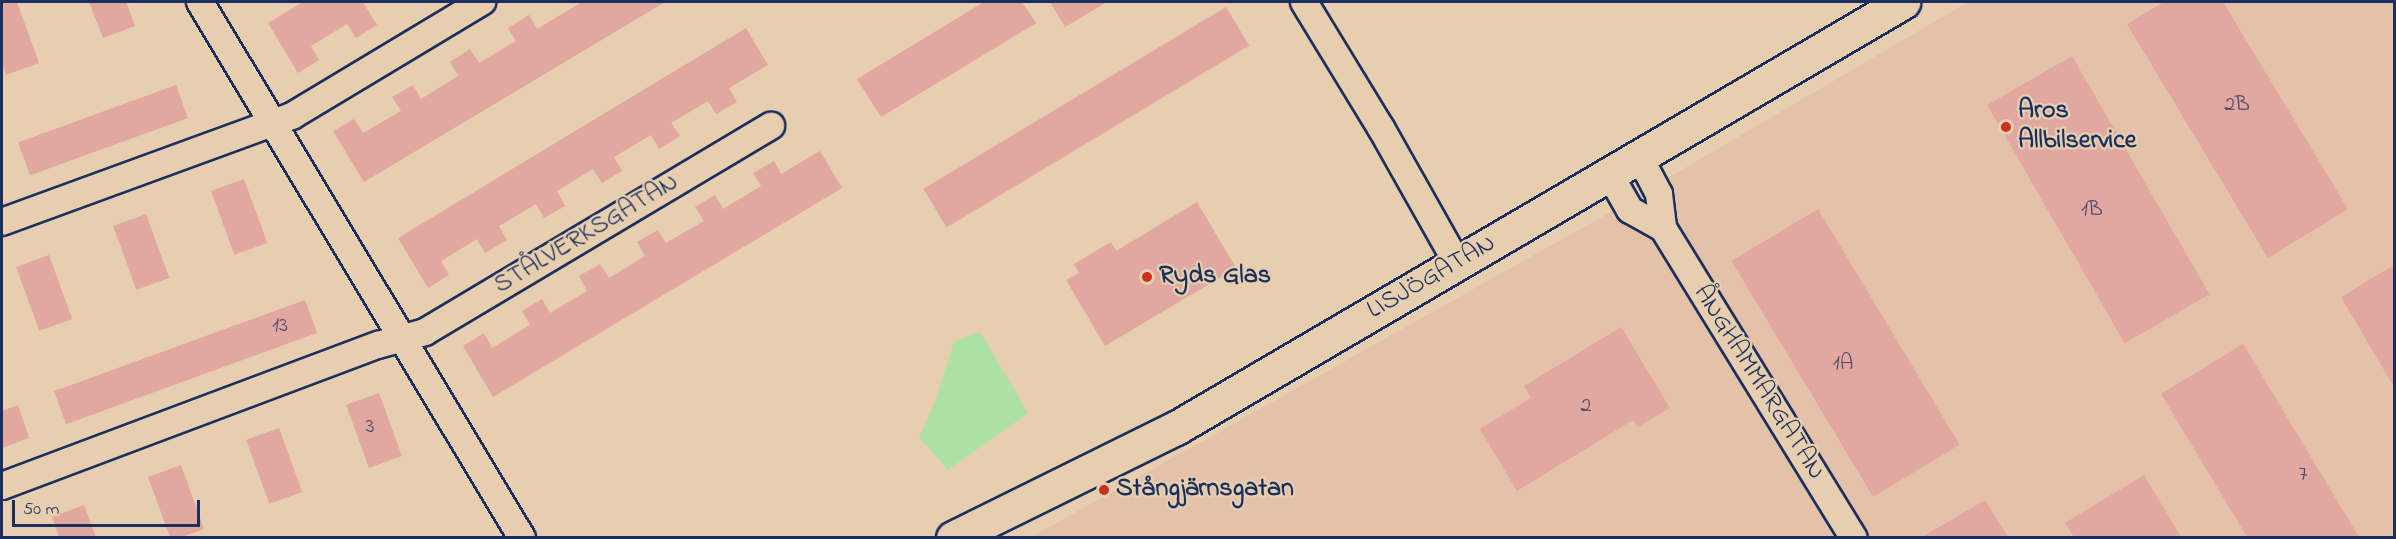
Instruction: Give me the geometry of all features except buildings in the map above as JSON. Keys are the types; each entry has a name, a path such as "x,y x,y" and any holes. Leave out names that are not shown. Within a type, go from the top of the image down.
{"street":[{"path":"200,2 522,537"},
{"path":"2,222 292,116 482,2"},
{"path":"1304,2 1381,128 1457,262"},
{"name":"LISJÖGATAN","path":"953,537 1176,428 1903,2"},
{"name":"STÅLVERKSGATAN","path":"2,486 401,338 426,332 771,126"},
{"name":"ÅNGHAMMARGATAN","path":"1640,158 1659,194 1663,228 1854,537"},
{"name":"ÅNGHAMMARGATAN","path":"1610,175 1630,210 1663,228"}],"shaded area":[{"path":"1968,2 2394,2 2394,537 1030,538 1600,218"}],"green space":[{"path":"980,332 1028,413 948,470 919,437 935,402 954,341"}],"place":[{"name":"Aros Allbilservice","path":"2006,127"},
{"name":"Ryds Glas","path":"1147,277"},
{"name":"Stångjärnsgatan","path":"1104,490"}]}
